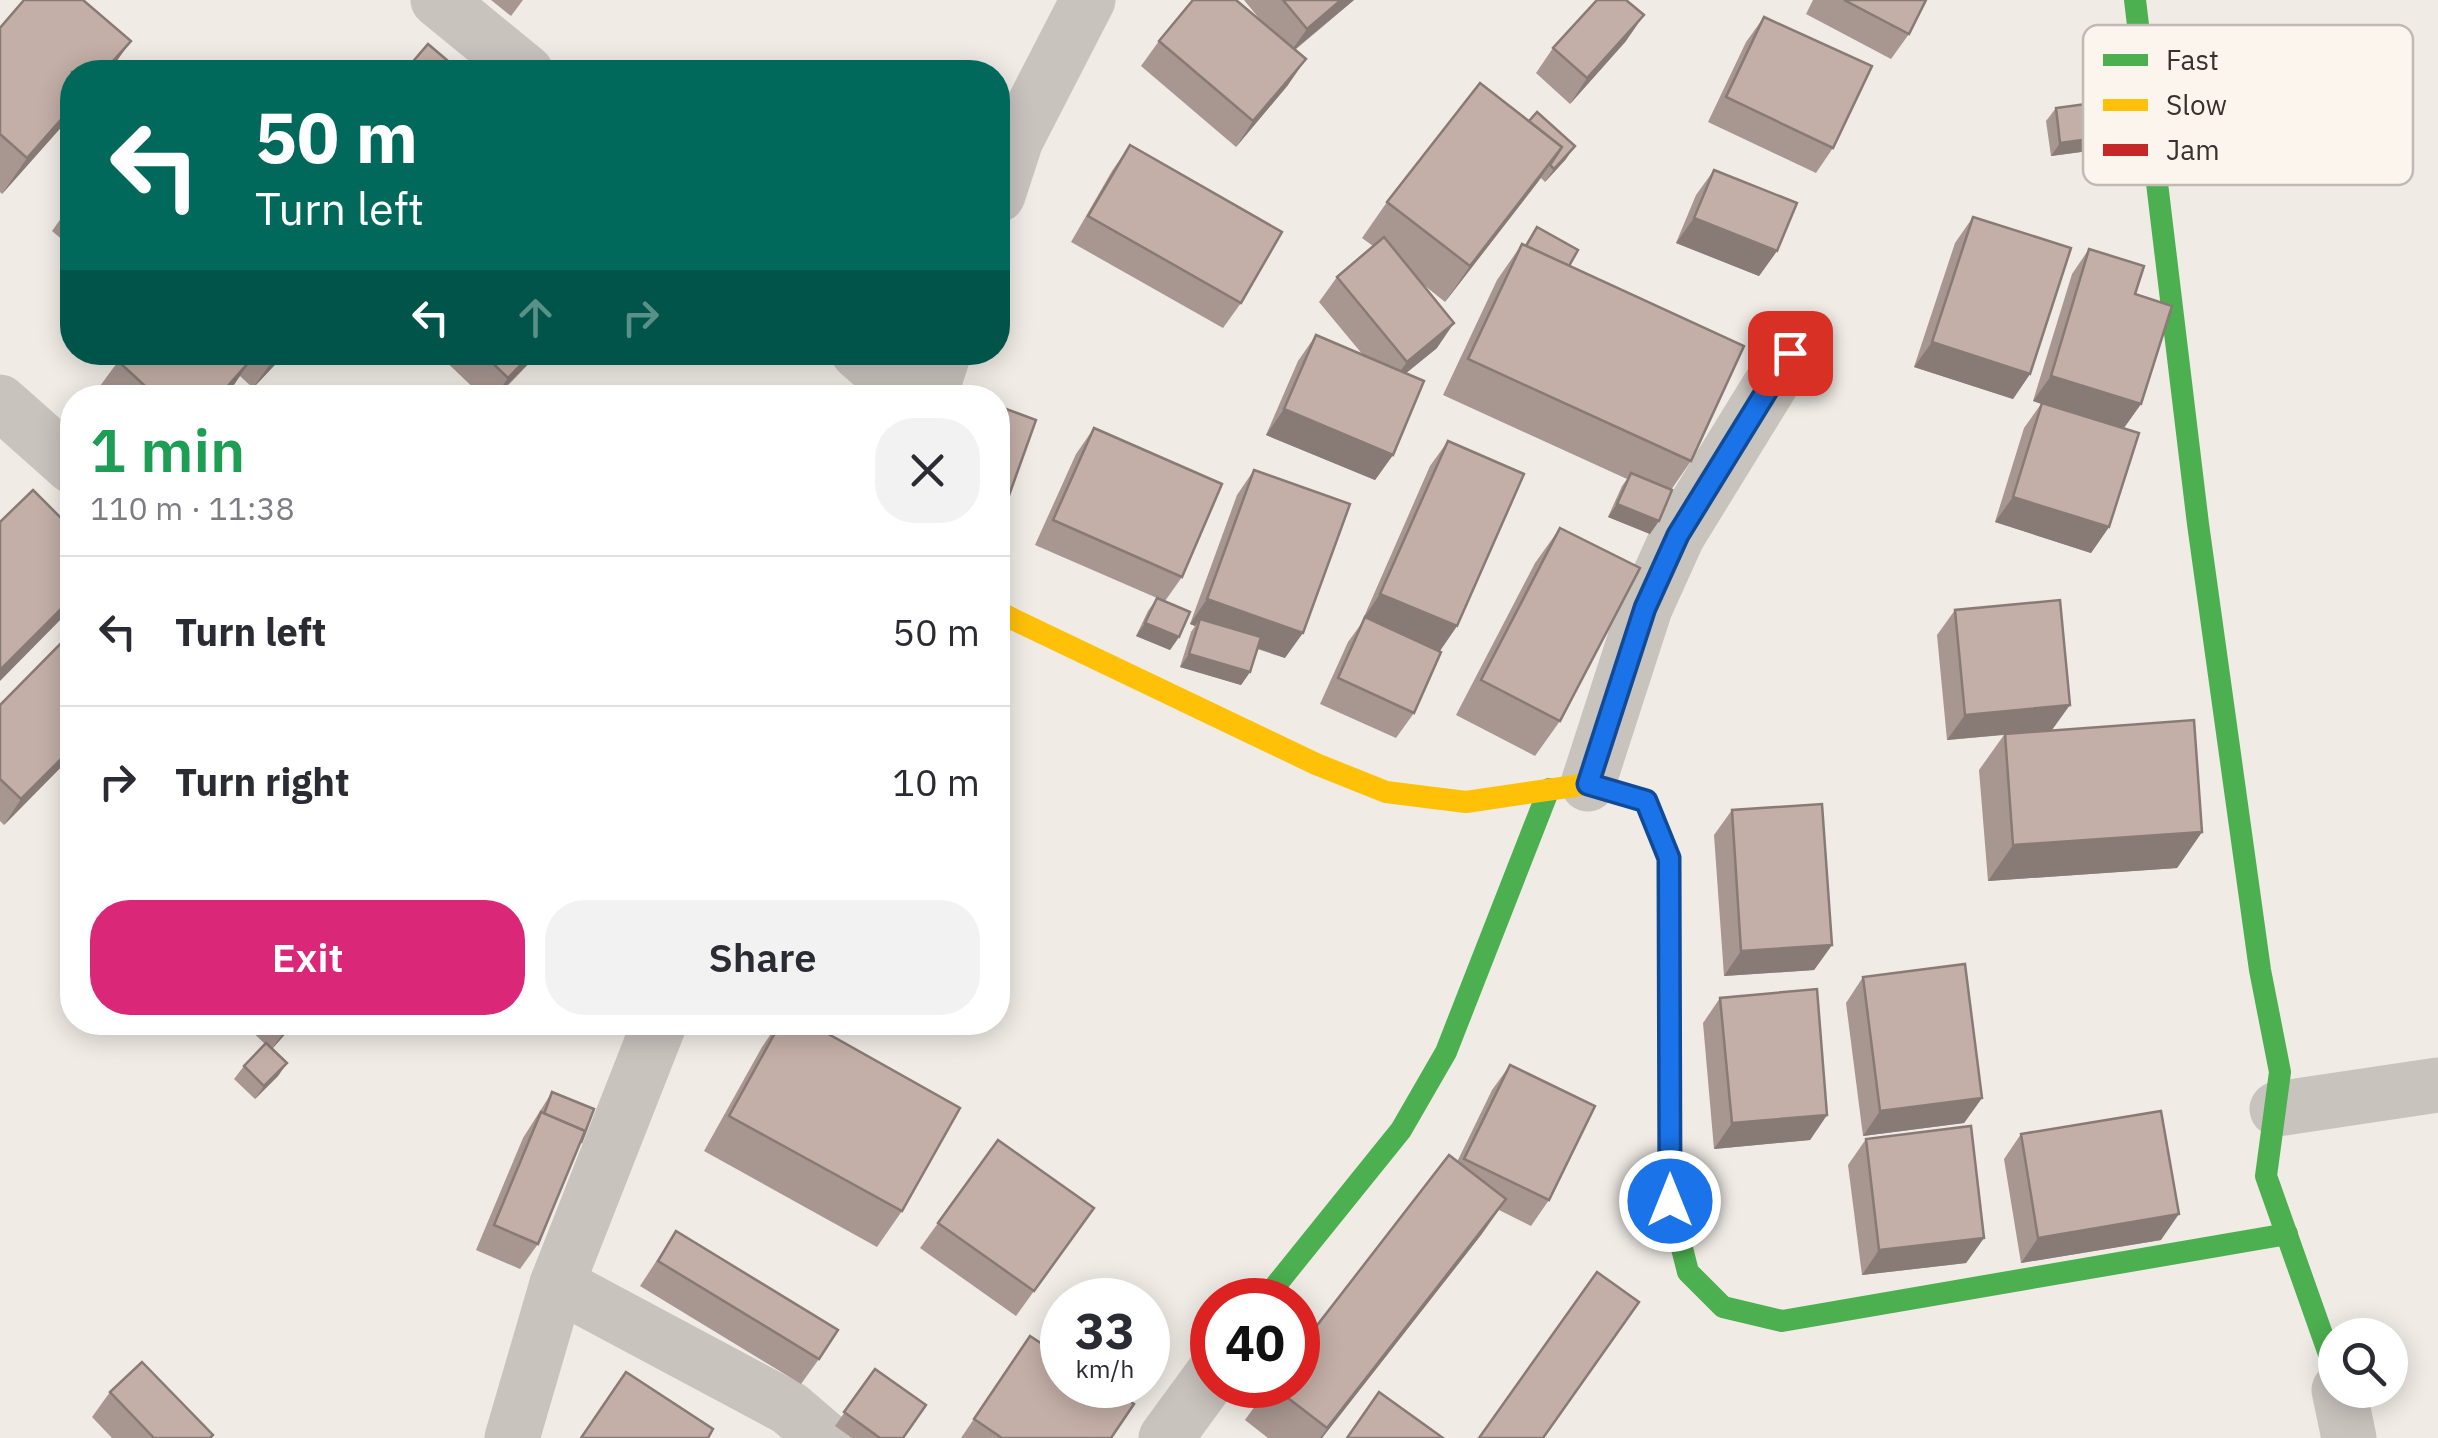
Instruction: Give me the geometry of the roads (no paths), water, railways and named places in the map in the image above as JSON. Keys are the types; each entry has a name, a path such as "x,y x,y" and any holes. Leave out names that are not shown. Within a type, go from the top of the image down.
{"street":[{"path":"438,0 511,60"},
{"path":"1010,158 1088,0"},
{"path":"2135,0 2138,25"},
{"path":"2157,185 2198,524 2260,970 2280,1072 2266,1176 2318,1322"},
{"path":"1282,1278 1401,1130 1446,1052 1678,535 1790,353"},
{"path":"873,365 896,385"},
{"path":"0,402 60,455"},
{"path":"1010,618 1316,764 1386,792 1466,802 1568,787 1646,801 1669,858 1670,1201 1688,1272 1722,1307 1782,1320 2287,1234"},
{"path":"512,1438 557,1284 655,1035"},
{"path":"2277,1109 2438,1085"},
{"path":"557,1284 789,1408 824,1438"},
{"path":"1166,1438 1190,1406"},
{"path":"2342,1408 2348,1438"}]}
